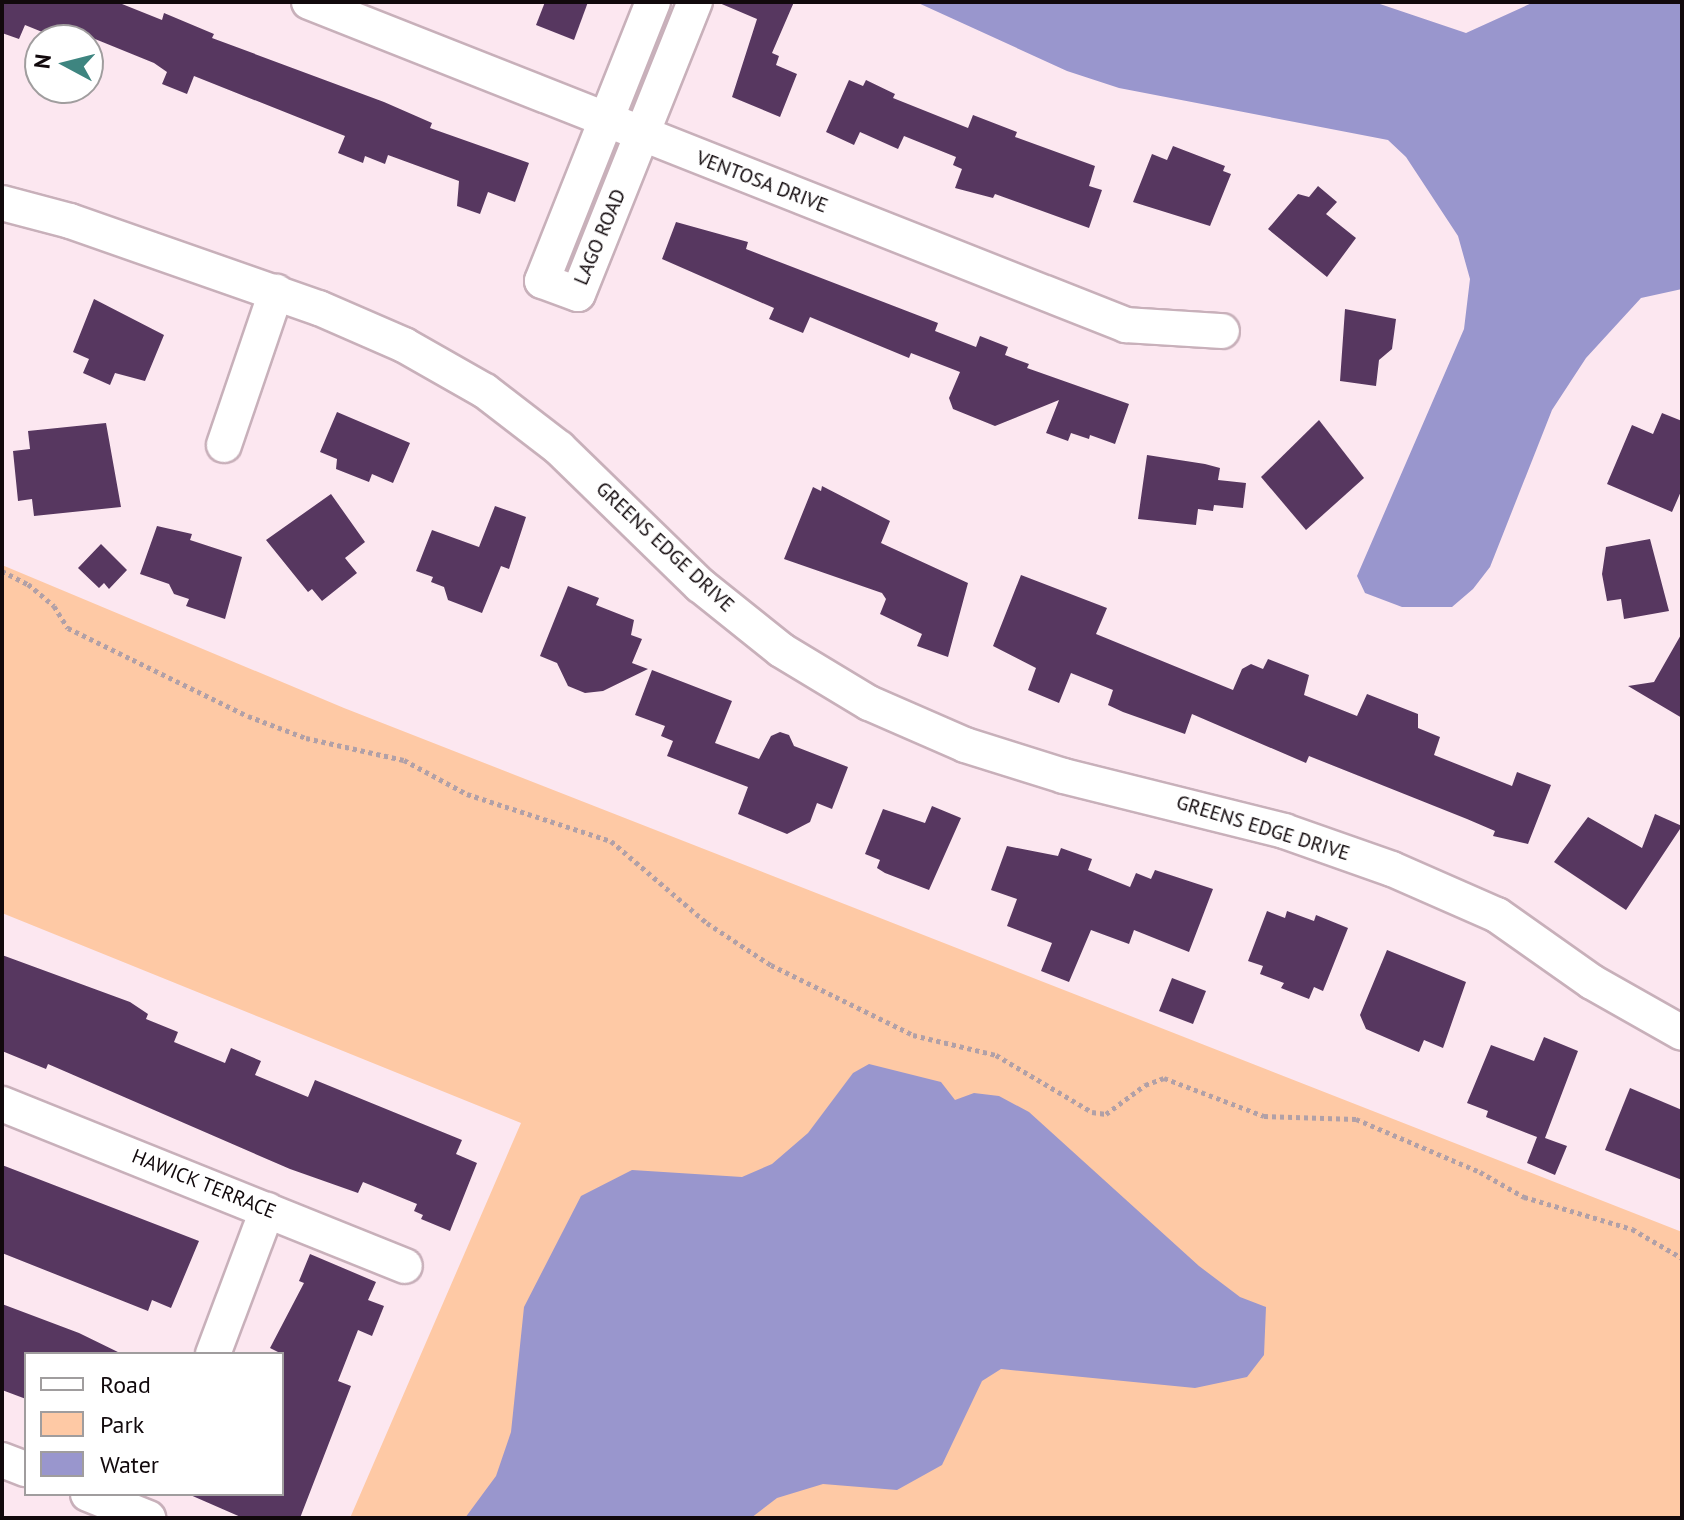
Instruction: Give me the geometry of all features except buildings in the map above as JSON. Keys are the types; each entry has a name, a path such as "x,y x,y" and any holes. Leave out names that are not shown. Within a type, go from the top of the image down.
{"street":[{"name":"VENTOSA DRIVE","path":"309,2 1126,325 1222,331"},
{"name":"LAGO ROAD","path":"653,2 542,281 578,294 695,2"},
{"name":"GREENS EDGE DRIVE","path":"2,203 276,292 404,345 485,391 559,448 700,585 781,650 869,703 965,745 1064,776 1270,827 1392,869 1497,915 1592,982 1682,1033"},
{"path":"224,445 276,292"},
{"name":"HAWICK TERRACE","path":"2,1104 405,1266"},
{"path":"214,1352 267,1210"},
{"path":"2,1460 24,1468"},
{"path":"93,1496 149,1518 158,1496"}],"path":[{"path":"2,571 54,606 68,628 248,716 306,738 404,760 467,794 611,841 707,923 771,965 913,1035 996,1055 1092,1112 1106,1114 1145,1085 1164,1078 1264,1116 1356,1119 1480,1172 1524,1197 1632,1229 1682,1258"}],"green space":[{"path":"2,565 344,708 1682,1232 1682,1518 350,1518 521,1123 2,913"}],"water":[{"path":"916,2 1374,2 1466,33 1534,2 1682,2 1682,289 1641,298 1586,358 1552,410 1490,567 1473,589 1452,607 1402,607 1365,593 1357,576 1464,329 1470,279 1458,236 1406,157 1388,140 1119,88 1067,71"},
{"path":"869,1064 941,1082 955,1100 974,1093 999,1096 1029,1112 1199,1266 1240,1297 1266,1307 1264,1355 1247,1377 1195,1388 1001,1369 982,1381 942,1465 897,1490 823,1484 777,1498 751,1518 465,1518 496,1476 511,1432 524,1307 581,1196 632,1170 742,1177 772,1164 808,1133 853,1073"}]}
